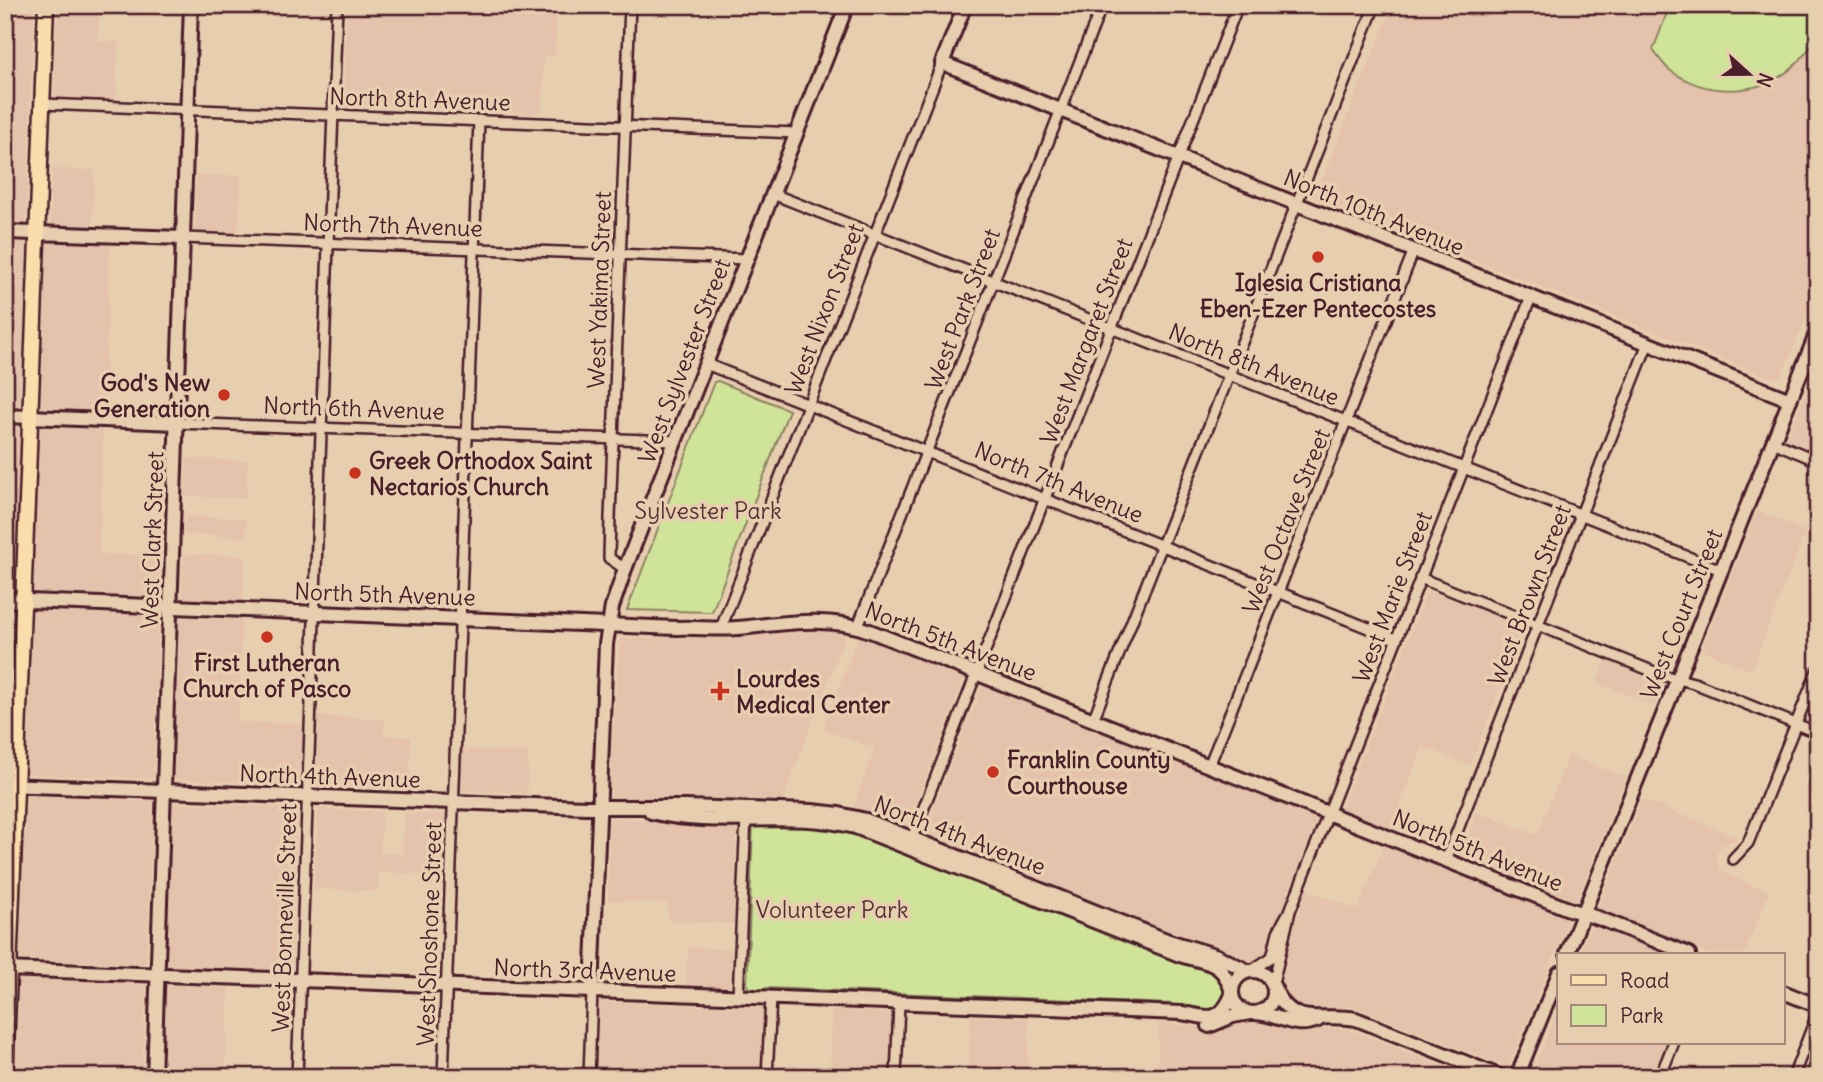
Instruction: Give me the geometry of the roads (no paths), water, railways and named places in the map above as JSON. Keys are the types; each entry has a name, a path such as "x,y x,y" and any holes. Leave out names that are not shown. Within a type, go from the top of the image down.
{"main road":[{"path":"5,1077 11,785 24,601 46,5"}],"street":[{"name":"West Clark Street","path":"154,1077 191,5"},
{"name":"West Bonneville Street","path":"297,1077 337,5"},
{"name":"West Yakima Street","path":"625,569 609,558 630,5"},
{"name":"West Sylvester Street","path":"589,1077 608,624 625,569 847,5"},
{"name":"West Nixon Street","path":"721,628 965,5"},
{"name":"West Park Street","path":"858,626 1102,5"},
{"name":"West Margaret Street","path":"910,843 1238,5"},
{"path":"1093,720 1375,5"},
{"name":"North 10th Avenue","path":"942,63 1790,400"},
{"name":"North 8th Avenue","path":"42,104 797,133"},
{"name":"West Shoshone Street","path":"443,1077 479,121"},
{"name":"North 8th Avenue","path":"773,194 1721,570"},
{"name":"North 7th Avenue","path":"5,232 747,259"},
{"name":"West Octave Street","path":"1209,766 1414,250"},
{"name":"West Marie Street","path":"1273,985 1290,911 1531,297"},
{"name":"West Court Street","path":"1566,953 1817,333"},
{"name":"West Brown Street","path":"1446,860 1648,343"},
{"name":"North 7th Avenue","path":"705,364 1396,639"},
{"name":"North 6th Avenue","path":"5,416 676,441"},
{"path":"1773,442 1818,461"},
{"path":"1420,578 1818,733"},
{"name":"North 5th Avenue","path":"5,600 721,628 805,621 832,621 858,626 1686,953"},
{"path":"1733,859 1748,843 1818,668"},
{"name":"North 4th Avenue","path":"11,785 641,809 685,818 746,814 839,814 866,820 910,843 1177,954 1210,962 1223,972 1232,994"},
{"path":"738,997 746,814"},
{"name":"North 4th Avenue","path":"910,843 1215,955 1250,971"},
{"name":"West Marie Street","path":"1250,971 1262,966 1273,955 1278,932 1290,911"},
{"name":"North 3rd Avenue","path":"8,969 1186,1013 1201,1018 1209,1018 1224,1010 1232,994"},
{"path":"1321,1019 1305,1025 1296,1025 1274,1015 1252,1013 1239,1008 1232,994 1234,981 1250,971 1264,973 1283,1003 1292,1011 1308,1018 1344,1017 1361,1021 1502,1077"},
{"path":"1517,1077 1557,978"},
{"path":"1252,1013 1269,1006 1274,995 1273,985"},
{"path":"1784,992 1818,1006"},
{"path":"767,1077 771,998"},
{"path":"896,1077 899,1003"},
{"path":"1793,1077 1818,1012"},
{"name":"North 3rd Avenue","path":"1158,1013 1206,1026 1218,1024 1233,1016 1252,1013"},
{"path":"1660,1077 1673,1044"}],"place":[{"name":"Iglesia Cristiana Eben-Ezer Pentecostes","path":"1318,257"},
{"name":"God's New Generation","path":"224,395"},
{"name":"Greek Orthodox Saint Nectarios Church","path":"355,473"},
{"name":"First Lutheran Church of Pasco","path":"267,637"},
{"name":"Lourdes Medical Center","path":"720,691"},
{"name":"Franklin County Courthouse","path":"993,772"}],"park label":[{"name":"Sylvester Park","path":"708,510"},
{"name":"Volunteer Park","path":"832,909"}]}
